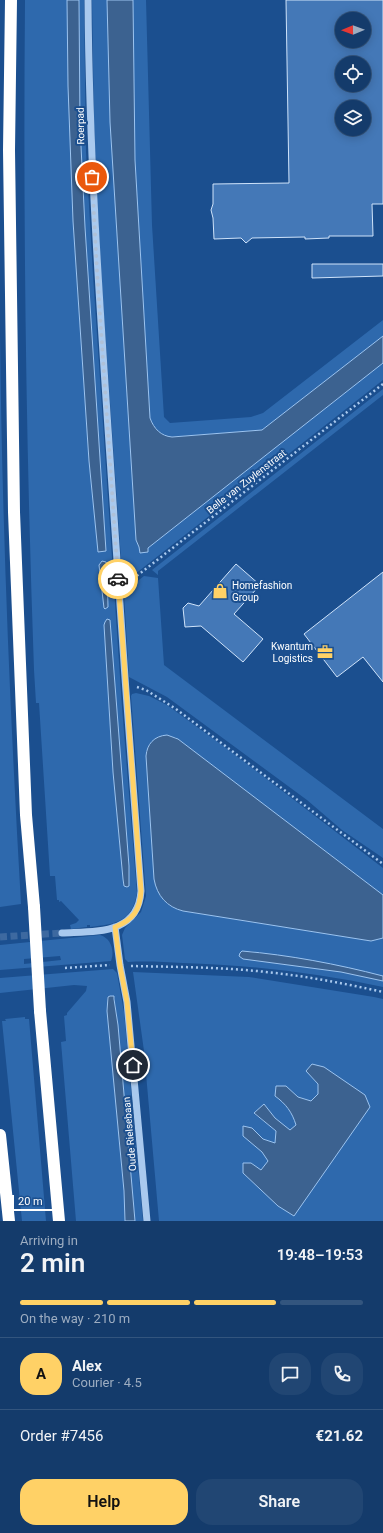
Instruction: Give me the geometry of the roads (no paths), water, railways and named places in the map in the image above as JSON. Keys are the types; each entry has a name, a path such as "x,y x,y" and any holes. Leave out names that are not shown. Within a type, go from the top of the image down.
{"highway":[{"path":"11,0 9,150 14,512 26,815 34,907 40,1010 59,1221"},
{"path":"0,1134 9,1221"}],"street":[{"name":"Roerpad","path":"62,933 85,932 115,927 125,923 136,912 141,901 97,271 90,145 88,0"},
{"name":"Oude Rielsebaan","path":"115,927 120,966 127,1002 147,1221"}],"tunnel":[{"path":"0,937 62,933"}],"place":[{"name":"Homefashion Group","path":"220,591"},
{"name":"Kwantum Logistics","path":"325,652"}]}
